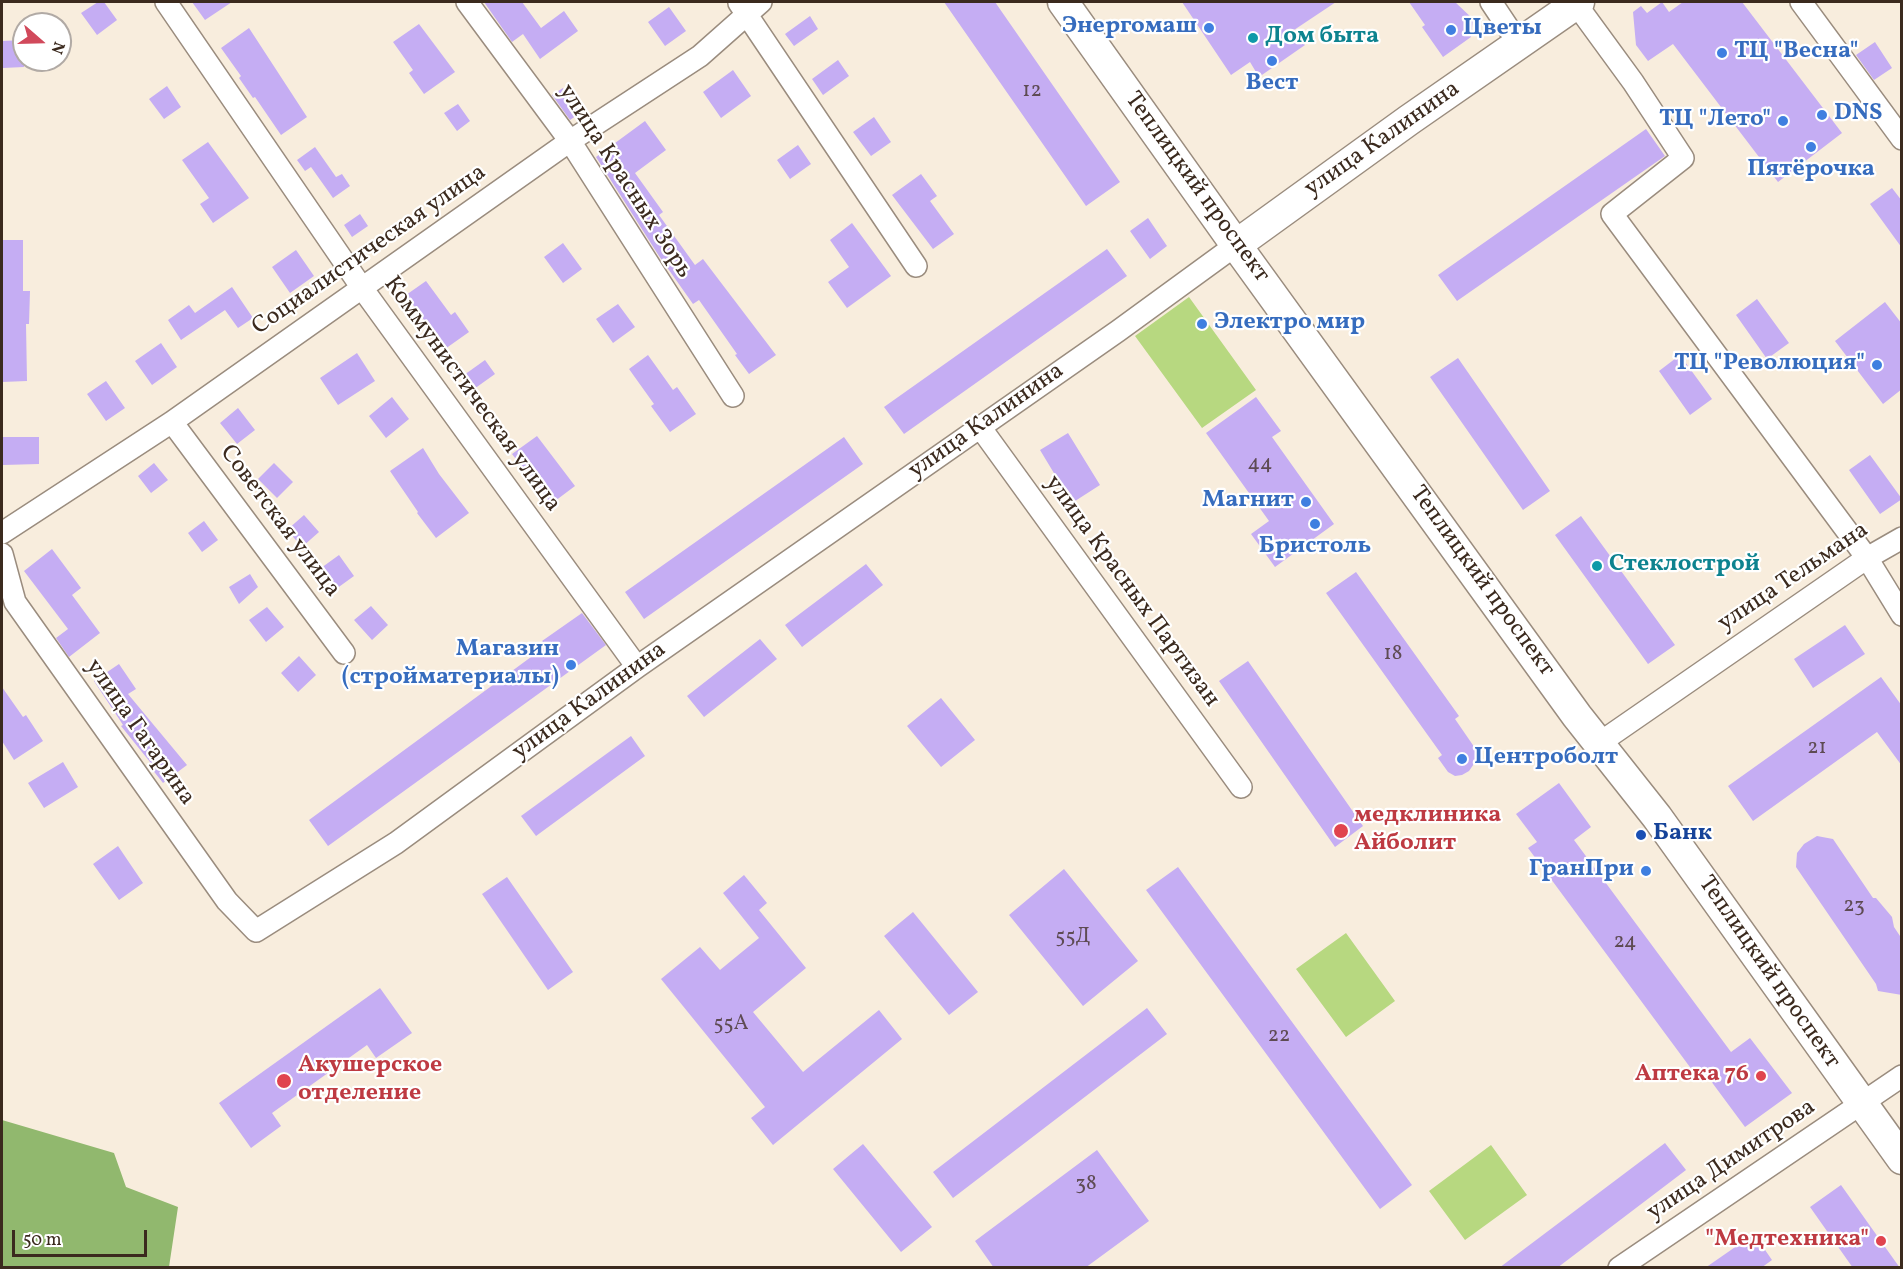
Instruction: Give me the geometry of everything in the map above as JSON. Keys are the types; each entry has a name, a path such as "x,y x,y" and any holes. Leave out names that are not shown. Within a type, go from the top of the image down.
{"main road":[{"name":"Теплицкий проспект","path":"1063,2 1236,245 1598,744 1657,817 1902,1159"},
{"name":"улица Калинина","path":"1236,245 1409,120 1577,3"}],"street":[{"name":"Коммунистическая улица","path":"166,2 362,288 637,668"},
{"name":"улица Красных Зорь","path":"467,2 570,141 733,396"},
{"path":"1491,2 1520,44"},
{"path":"1801,2 1902,139"},
{"path":"1577,3 1683,158 1612,214 1867,558 1902,615"},
{"name":"Социалистическая улица","path":"2,533 172,422 570,141 700,56 748,6"},
{"path":"748,6 915,266"},
{"name":"улица Калинина","path":"256,931 396,843 637,668 1236,245"},
{"name":"Советская улица","path":"172,422 344,653"},
{"name":"улица Красных Партизан","path":"980,427 1241,787"},
{"name":"улица Тельмана","path":"1598,744 1867,558 1902,538"},
{"name":"улица Гагарина","path":"2,554 15,602 227,901 256,931"},
{"name":"улица Димитрова","path":"1619,1268 1902,1076"}],"green space":[{"path":"1189,297 1256,390 1202,428 1135,336"},
{"path":"1346,933 1395,1001 1346,1037 1296,969"},
{"path":"2,1120 114,1153 126,1187 178,1207 169,1267 2,1267"},
{"path":"1491,1145 1527,1195 1465,1240 1429,1191"}],"building":[{"path":"98,2 104,2 117,20 97,35 81,13"},
{"path":"192,2 232,2 205,20"},
{"path":"484,2 522,2 541,28 564,11 578,31 540,59 523,34 512,42"},
{"path":"944,2 995,2 1120,182 1086,206"},
{"name":"Дом быта","path":"1182,2 1336,2 1294,30 1305,45 1259,77 1250,62 1231,75"},
{"path":"1409,2 1455,2 1473,19 1471,37 1443,57 1422,27 1425,25"},
{"path":"1662,2 1669,12 1683,2 1742,2 1842,133 1778,182 1673,44 1648,61 1636,45 1633,12 1641,6 1647,13"},
{"path":"669,7 686,31 665,46 648,22"},
{"path":"810,16 818,29 794,46 785,34"},
{"path":"419,24 455,72 424,94 409,73 413,70 393,42"},
{"path":"249,28 307,117 281,135 239,78 241,76 221,48"},
{"path":"2,41 12,41 12,68 3,68"},
{"path":"1875,42 1892,68 1874,80 1856,55"},
{"path":"838,60 849,76 823,95 812,79"},
{"path":"733,70 751,96 721,118 703,92"},
{"path":"167,86 181,107 164,119 149,99"},
{"path":"563,88 580,113 570,120 552,95"},
{"path":"458,104 470,121 457,131 444,113"},
{"path":"874,117 891,142 871,156 853,132"},
{"path":"645,121 666,150 635,173 663,212 659,215 695,265 703,259 776,355 749,374 699,300 693,304 659,256 596,157"},
{"path":"1646,129 1665,156 1457,301 1438,275"},
{"path":"208,142 249,198 213,223 200,204 209,198 182,160"},
{"path":"798,145 811,164 790,179 777,160"},
{"path":"315,147 336,177 342,174 350,186 333,198 311,167 305,171 297,160"},
{"path":"921,174 937,196 930,201 954,234 933,249 892,195"},
{"path":"1892,188 1902,201 1902,248 1870,204"},
{"path":"360,214 368,226 352,237 344,225"},
{"path":"1148,218 1167,246 1150,259 1130,231"},
{"path":"852,223 891,276 847,308 828,282 849,267 830,240"},
{"path":"2,240 23,240 23,291 30,291 29,324 26,324 27,381 2,382"},
{"path":"563,243 582,269 563,283 544,257"},
{"path":"1107,249 1127,276 904,434 884,407"},
{"path":"296,250 314,276 290,293 272,267"},
{"path":"426,281 451,315 455,312 469,332 445,349 406,295"},
{"path":"232,287 253,318 238,328 225,310 181,340 168,320 189,305 195,313"},
{"path":"1757,299 1789,343 1767,359 1736,315"},
{"name":"ТЦ \"Революция\"","path":"1885,302 1902,324 1902,389 1883,404 1835,341"},
{"path":"618,304 635,327 613,343 596,319"},
{"path":"161,343 177,367 152,385 135,361"},
{"path":"357,353 375,381 338,405 320,378"},
{"path":"648,355 673,390 677,387 696,414 670,432 651,406 654,404 629,369"},
{"path":"1680,355 1712,399 1690,415 1659,371"},
{"path":"1458,358 1550,491 1523,510 1430,377"},
{"path":"485,360 495,374 474,389 464,375"},
{"path":"106,381 125,408 106,421 87,394"},
{"path":"392,397 409,419 386,438 369,416"},
{"path":"1256,397 1281,431 1272,437 1334,524 1275,567 1251,534 1269,521 1206,433"},
{"path":"238,408 255,430 237,444 220,423"},
{"path":"1068,433 1100,485 1072,503 1040,450"},
{"path":"537,436 575,486 551,504 512,454"},
{"path":"2,437 39,437 39,464 3,465"},
{"path":"844,437 863,464 644,619 625,592"},
{"path":"423,448 439,474 469,513 436,538 390,471"},
{"path":"1870,455 1902,499 1880,514 1849,470"},
{"path":"154,463 168,480 151,493 138,476"},
{"path":"274,463 293,482 277,498 258,479"},
{"path":"304,515 319,532 302,547 287,530"},
{"name":"Стеклострой","path":"1581,516 1675,645 1648,664 1555,535"},
{"path":"204,521 218,540 202,552 188,533"},
{"path":"52,549 81,588 72,595 100,633 69,657 56,638 68,629 24,571"},
{"path":"339,555 354,576 336,589 321,568"},
{"path":"866,564 883,585 802,647 785,625"},
{"path":"1356,572 1459,716 1455,719 1477,751 1478,758 1469,771 1462,775 1455,776 1448,772 1438,758 1442,755 1326,593"},
{"path":"250,574 258,587 239,604 229,587"},
{"path":"371,606 388,625 372,640 354,620"},
{"path":"267,607 284,627 266,642 249,620"},
{"path":"582,613 606,645 328,846 309,820 546,646 542,641"},
{"path":"1845,625 1865,654 1813,688 1794,659"},
{"path":"760,639 777,659 704,717 687,696"},
{"path":"299,656 316,675 298,692 281,673"},
{"path":"1248,661 1363,826 1335,847 1219,681"},
{"path":"119,664 136,689 128,694 187,765 163,783 148,764 150,762 121,726 123,725 94,681"},
{"path":"1881,677 1902,706 1902,766 1877,732 1753,821 1728,786"},
{"path":"2,687 23,717 26,715 43,741 14,760 2,741"},
{"path":"941,698 975,740 941,767 907,726"},
{"path":"631,736 645,756 536,836 521,816"},
{"path":"63,762 78,787 44,808 28,783"},
{"path":"1559,783 1591,827 1574,840 1731,1052 1750,1038 1792,1093 1745,1127 1705,1073 1698,1078 1528,848 1537,842 1516,814"},
{"path":"1817,836 1833,839 1873,898 1876,898 1892,917 1894,927 1902,939 1902,995 1878,991 1876,984 1796,867 1797,853 1804,844"},
{"path":"118,846 143,883 119,900 93,864"},
{"path":"1178,867 1412,1185 1380,1209 1146,890"},
{"path":"1064,869 1138,961 1083,1006 1009,915"},
{"path":"744,875 767,903 759,910 806,968 753,1012 803,1072 879,1010 902,1039 773,1145 751,1118 765,1107 661,979 700,947 720,970 759,938 723,893"},
{"path":"507,877 573,972 548,990 482,894"},
{"path":"913,912 978,992 949,1015 884,936"},
{"name":"Акушерское отделение","path":"380,988 412,1033 376,1058 367,1045 272,1113 281,1126 251,1148 219,1103"},
{"path":"1147,1008 1167,1034 953,1198 933,1172"},
{"path":"1665,1143 1686,1170 1557,1268 1499,1268"},
{"path":"863,1144 932,1227 901,1252 833,1169"},
{"path":"1097,1150 1149,1221 1085,1268 994,1268 975,1241"},
{"path":"1841,1185 1900,1268 1853,1268 1810,1207"},
{"path":"1754,1234 1772,1260 1761,1268 1705,1268"}],"place":[{"name":"Энергомаш","path":"1209,28"},
{"name":"Цветы","path":"1451,30"},
{"name":"Дом быта","path":"1253,38"},
{"name":"ТЦ \"Весна\"","path":"1722,53"},
{"name":"Вест","path":"1272,61"},
{"name":"DNS","path":"1822,115"},
{"name":"ТЦ \"Лето\"","path":"1783,121"},
{"name":"Пятёрочка","path":"1811,147"},
{"name":"Электро мир","path":"1202,324"},
{"name":"ТЦ \"Революция\"","path":"1877,365"},
{"name":"Магнит","path":"1306,502"},
{"name":"Бристоль","path":"1315,524"},
{"name":"Стеклострой","path":"1597,566"},
{"name":"Магазин (стройматериалы)","path":"571,665"},
{"name":"Центроболт","path":"1462,759"},
{"name":"медклиника Айболит","path":"1341,831"},
{"name":"Банк","path":"1641,835"},
{"name":"ГранПри","path":"1646,871"},
{"name":"Аптека 76","path":"1761,1076"},
{"name":"Акушерское отделение","path":"284,1081"},
{"name":"\"Медтехника\"","path":"1881,1241"}]}
